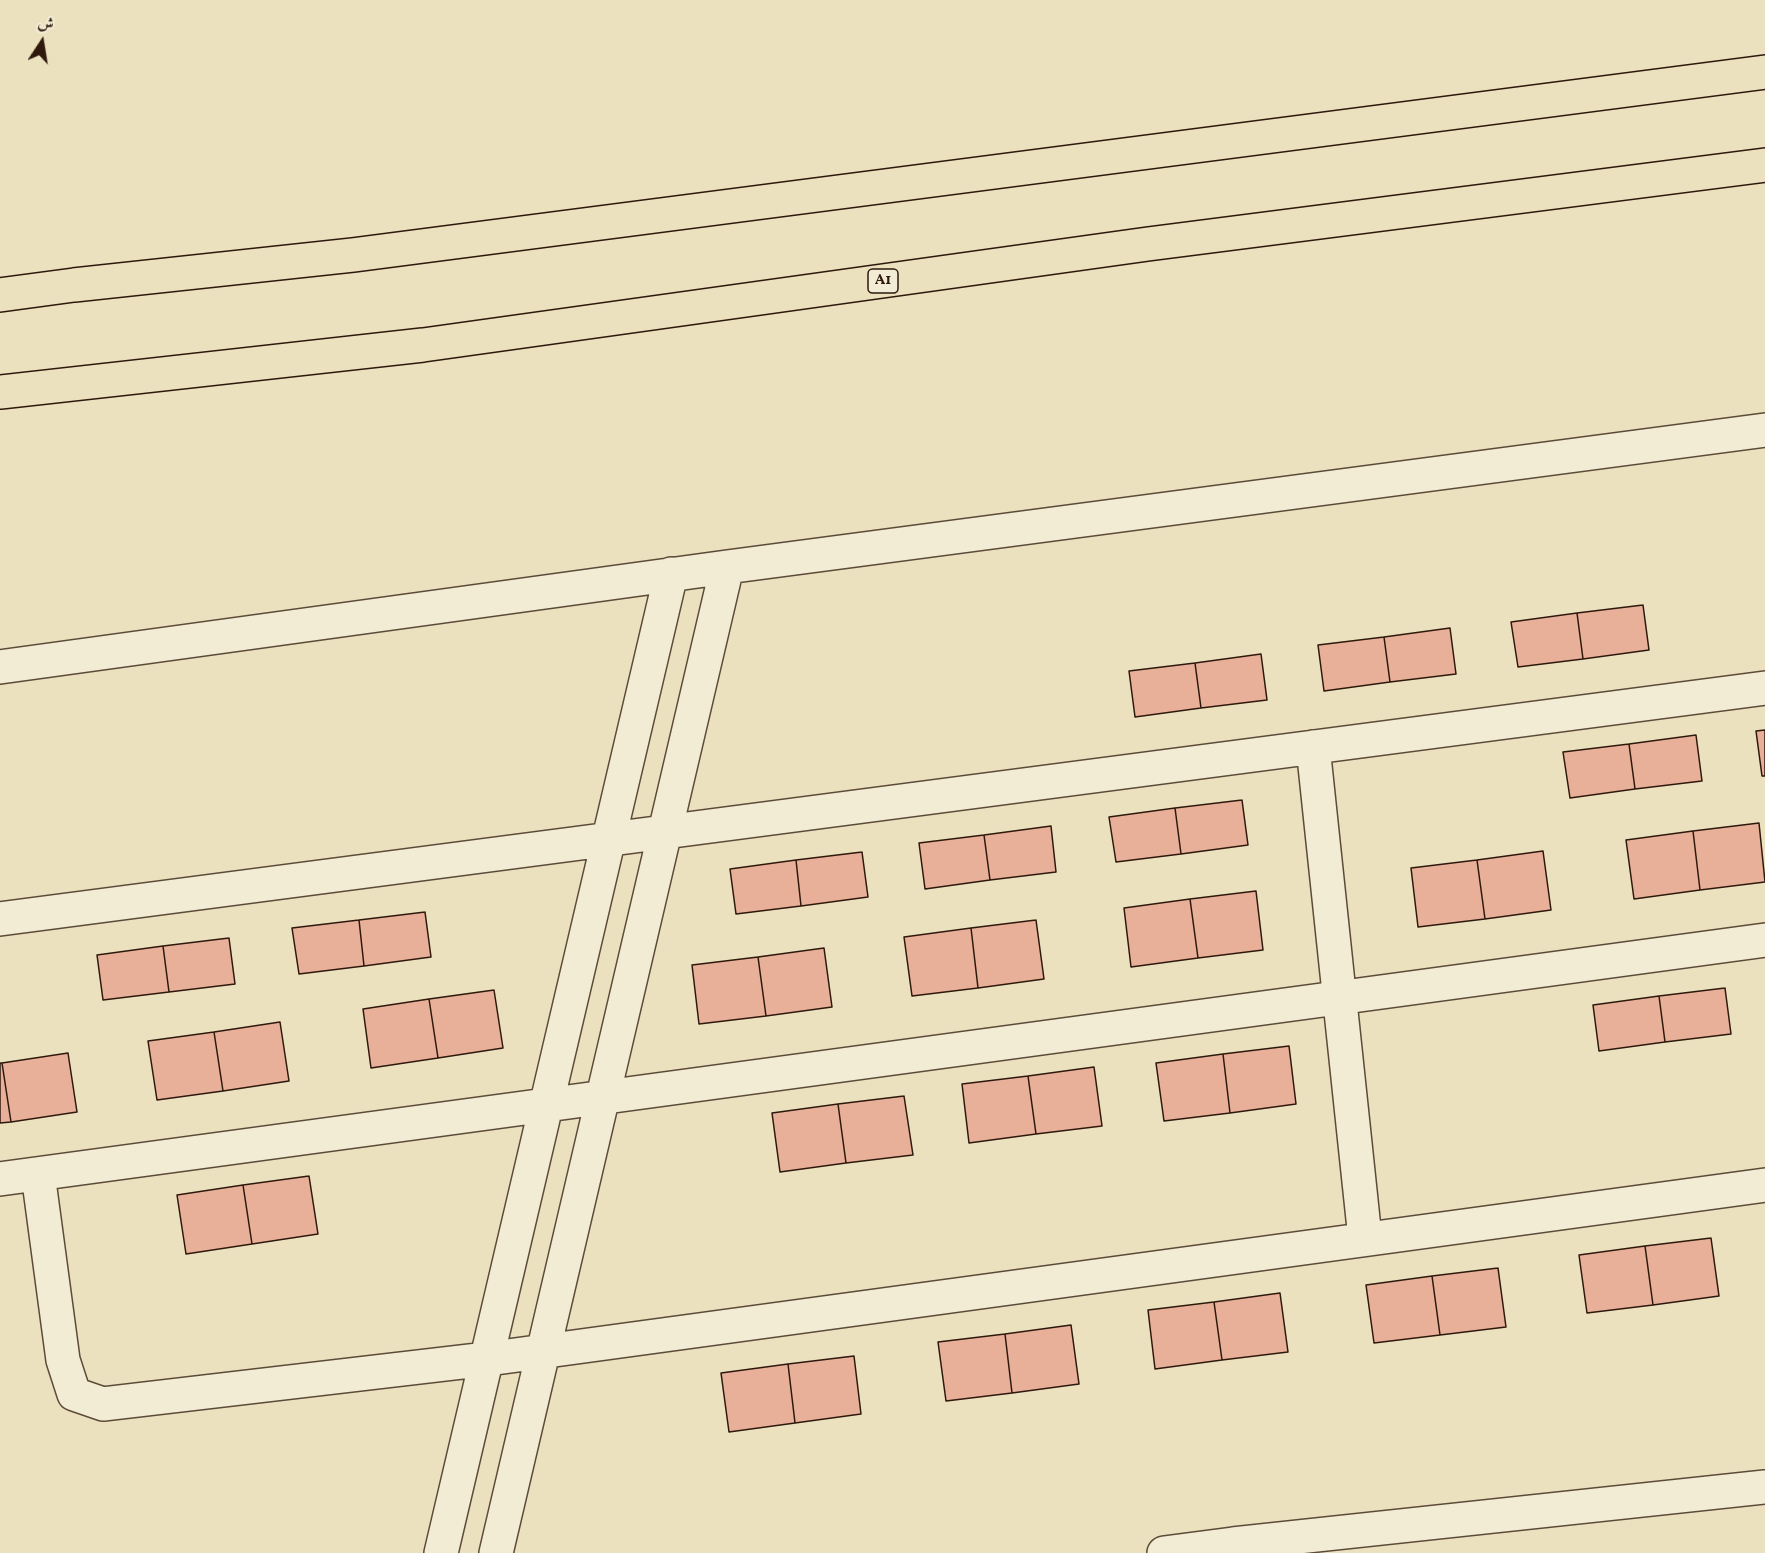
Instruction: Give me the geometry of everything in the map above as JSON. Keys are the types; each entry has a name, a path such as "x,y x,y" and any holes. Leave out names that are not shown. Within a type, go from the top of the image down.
{"highway":[{"path":"0,295 353,255 1765,72"},
{"name":"A1","path":"0,392 423,345 1148,244 1765,165"}],"street":[{"path":"0,667 671,574 1765,430"},
{"path":"496,1553 727,567"},
{"path":"441,1553 671,574"},
{"path":"0,919 1765,688"},
{"path":"1313,747 1365,1238"},
{"path":"0,1179 1765,940"},
{"path":"38,1174 63,1360 75,1394 103,1404 487,1359 1765,1185"},
{"path":"1164,1553 1245,1542 1765,1486"}],"building":[{"path":"1643,605 1649,650 1583,659 1577,613"},
{"path":"1577,613 1583,659 1518,667 1511,622"},
{"path":"1450,628 1456,674 1390,682 1384,637"},
{"path":"1384,637 1390,682 1324,691 1318,645"},
{"path":"1261,654 1267,700 1201,708 1195,663"},
{"path":"1195,663 1201,708 1135,717 1129,671"},
{"path":"1765,730 1765,776 1762,776 1756,731"},
{"path":"1696,735 1702,781 1635,789 1629,744"},
{"path":"1629,744 1635,789 1570,798 1563,752"},
{"path":"1242,800 1248,845 1181,854 1175,808"},
{"path":"1175,808 1181,854 1116,862 1109,817"},
{"path":"1759,823 1765,882 1700,890 1693,831"},
{"path":"1051,826 1056,872 990,880 984,835"},
{"path":"1693,831 1700,890 1634,899 1626,840"},
{"path":"984,835 990,880 925,889 919,843"},
{"path":"1543,851 1551,910 1485,919 1477,860"},
{"path":"862,852 868,897 801,906 796,860"},
{"path":"796,860 801,906 736,914 730,869"},
{"path":"1477,860 1485,919 1418,927 1411,868"},
{"path":"1256,891 1263,950 1198,958 1190,899"},
{"path":"1190,899 1198,958 1131,967 1124,908"},
{"path":"425,912 431,957 364,966 359,920"},
{"path":"359,920 364,966 299,974 292,928"},
{"path":"1036,920 1044,979 978,988 971,928"},
{"path":"971,928 978,988 912,996 904,937"},
{"path":"229,938 235,984 169,992 163,946"},
{"path":"163,946 169,992 103,1000 97,955"},
{"path":"824,948 832,1007 766,1016 758,957"},
{"path":"758,957 766,1016 699,1024 692,965"},
{"path":"1725,988 1731,1034 1665,1042 1659,996"},
{"path":"494,990 503,1048 438,1058 429,999"},
{"path":"1659,996 1665,1042 1599,1051 1593,1005"},
{"path":"429,999 438,1058 371,1068 363,1009"},
{"path":"280,1022 289,1081 223,1091 214,1032"},
{"path":"214,1032 223,1091 157,1100 148,1041"},
{"path":"1289,1046 1296,1104 1230,1113 1223,1054"},
{"path":"68,1053 77,1112 11,1122 2,1063"},
{"path":"1223,1054 1230,1113 1164,1121 1156,1063"},
{"path":"0,1063 2,1063 11,1122 0,1123"},
{"path":"1094,1067 1102,1126 1036,1134 1028,1076"},
{"path":"1028,1076 1036,1134 969,1143 962,1084"},
{"path":"904,1096 913,1155 846,1163 838,1104"},
{"path":"838,1104 846,1163 780,1172 772,1113"},
{"path":"309,1176 318,1234 252,1244 243,1185"},
{"path":"243,1185 252,1244 186,1254 177,1195"},
{"path":"1711,1238 1719,1296 1653,1305 1645,1246"},
{"path":"1645,1246 1653,1305 1587,1313 1579,1255"},
{"path":"1498,1268 1506,1327 1440,1335 1432,1276"},
{"path":"1432,1276 1440,1335 1374,1343 1366,1285"},
{"path":"1280,1293 1288,1352 1222,1360 1214,1302"},
{"path":"1214,1302 1222,1360 1155,1369 1148,1310"},
{"path":"1071,1325 1079,1384 1012,1393 1005,1334"},
{"path":"1005,1334 1012,1393 946,1401 938,1342"},
{"path":"854,1356 861,1414 795,1423 788,1364"},
{"path":"788,1364 795,1423 729,1432 721,1373"}]}
